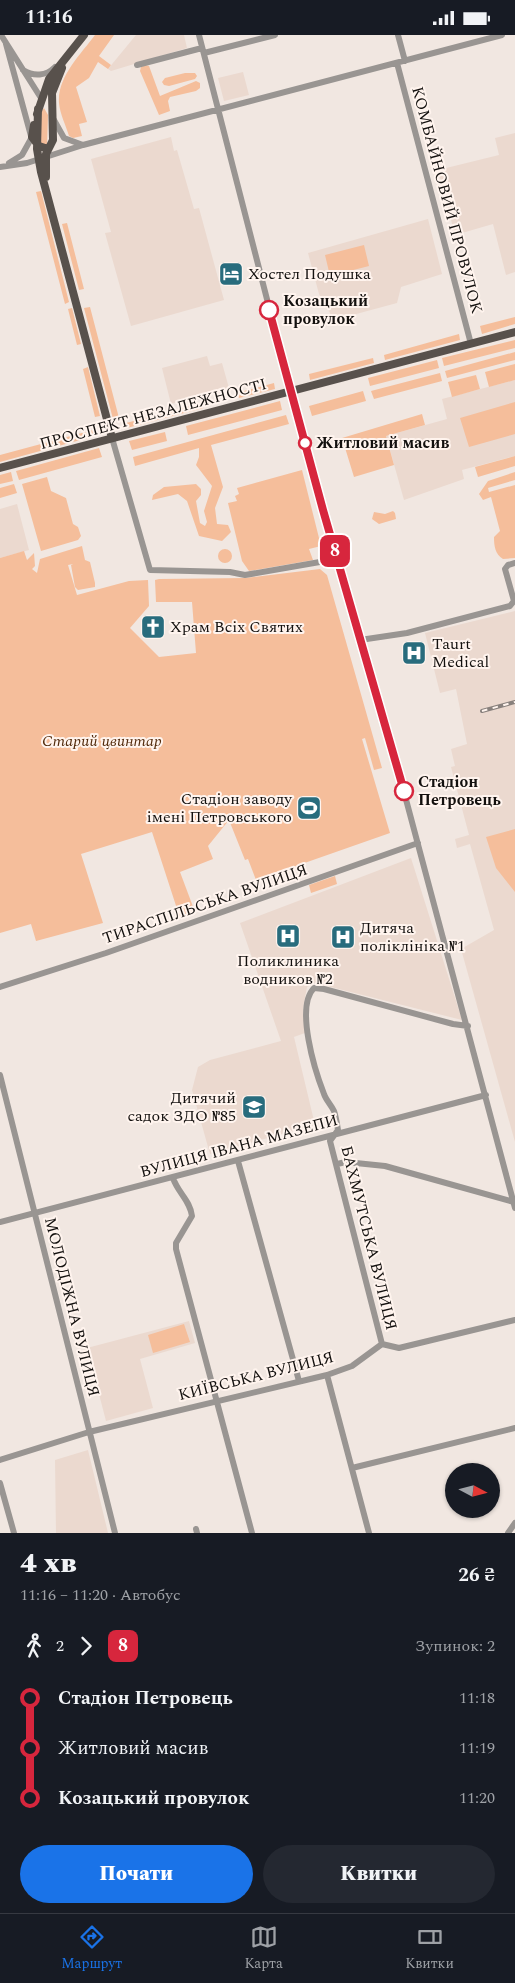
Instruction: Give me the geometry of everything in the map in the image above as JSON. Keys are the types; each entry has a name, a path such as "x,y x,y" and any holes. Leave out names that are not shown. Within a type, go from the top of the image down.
{"main road":[{"path":"84,35 49,79 41,98 32,137 44,160 45,182 112,438"},
{"path":"44,160 53,140 49,109 55,81 72,51"},
{"path":"41,98 49,109"},
{"path":"38,109 41,106 49,109"},
{"path":"37,144 38,109"},
{"name":"ПРОСПЕКТ НЕЗАЛЕЖНОСТІ","path":"0,468 515,332"}],"street":[{"path":"1,35 41,98"},
{"path":"199,35 291,392 418,843 514,1205"},
{"path":"137,65 275,35"},
{"path":"398,35 405,61"},
{"path":"16,162 34,165 83,145 502,35"},
{"path":"6,44 12,72 32,137 44,160"},
{"path":"21,69 30,73 45,74 72,51"},
{"name":"КОМБАЙНОВИЙ ПРОВУЛОК","path":"397,63 471,344"},
{"path":"49,109 64,139 83,145"},
{"path":"16,162 26,151 32,137"},
{"path":"2,166 16,162 44,160"},
{"path":"27,163 44,160"},
{"path":"112,438 150,570 230,572 245,575 337,559"},
{"path":"360,640 422,629 510,606 514,601 506,569 508,565 515,563"},
{"name":"ТИРАСПІЛЬСЬКА ВУЛИЦЯ","path":"0,987 106,953 418,843"},
{"name":"БАХМУТСЬКА ВУЛИЦЯ","path":"382,1344 330,1141 338,1130 334,1112 324,1095 308,1034 306,1009 309,996 314,988 324,989 452,1024 468,1026"},
{"name":"МОЛОДІЖНА ВУЛИЦЯ","path":"0,1075 115,1533"},
{"name":"ВУЛИЦЯ ІВАНА МАЗЕПИ","path":"0,1222 486,1095"},
{"path":"238,1161 299,1381"},
{"path":"337,1164 346,1162 385,1166 514,1205"},
{"path":"173,1178 179,1194 188,1202 191,1209 191,1221 176,1243 176,1249 252,1533"},
{"path":"382,1344 398,1348 515,1320"},
{"name":"КИЇВСЬКА ВУЛИЦЯ","path":"0,1460 89,1432 327,1375 352,1366 382,1344"},
{"path":"327,1375 369,1533"},
{"path":"352,1468 515,1428"},
{"path":"0,1483 14,1533"},
{"path":"508,1533 515,1523"}],"shaded area":[{"path":"136,35 184,35 187,48 111,71 108,69"},
{"path":"243,72 249,95 224,101 218,78"},
{"path":"515,133 515,272 506,275 493,224 455,235 438,170 499,155 495,138"},
{"path":"171,137 174,151 177,150 194,209 199,208 224,300 131,326 105,233 111,232 91,159"},
{"path":"428,219 442,274 401,287 397,303 334,320 319,294 308,253"},
{"path":"207,356 210,366 222,363 229,388 171,404 162,368"},
{"path":"515,380 515,456 462,470 464,479 404,500 386,436 447,419 442,399"},
{"path":"17,504 29,550 0,558 0,509"},
{"path":"515,611 515,1142 461,949 494,930 470,844 457,848 455,839 469,835 451,767 455,766 451,749 467,744 456,689 440,693 425,633"},
{"path":"411,858 462,1020 315,983 307,987 303,1008 305,1033 291,1038 294,1037 315,1125 210,1154 192,1090 198,1067 210,1060 281,1041 240,923"},
{"path":"189,1321 195,1343 140,1359 153,1408 106,1421 87,1348"},
{"path":"88,1450 108,1533 56,1533 55,1460"}],"green space":[{"path":"95,35 114,35 99,56 111,65 108,69 98,62 89,78 76,87 87,122 79,124 82,136 73,138 69,136 62,116 59,93 71,66"},
{"path":"149,66 160,96 196,81 200,83 200,88 196,91 170,97 168,101 170,111 159,115 140,71 141,67"},
{"path":"185,73 195,73 197,76 195,79 169,86 164,85 162,82 165,78"},
{"path":"44,108 48,115 47,145 40,144 41,112"},
{"path":"41,191 69,302 65,304 36,192"},
{"path":"67,223 84,289 79,290 62,224"},
{"path":"364,245 369,266 330,276 325,255"},
{"path":"90,307 119,418 113,419 84,308"},
{"path":"72,308 81,344 77,345 68,309"},
{"path":"515,317 515,324 482,334 480,326"},
{"path":"459,334 460,340 385,360 384,355"},
{"path":"515,340 515,348 444,366 442,358"},
{"path":"515,352 515,360 447,378 445,371"},
{"path":"373,358 374,363 310,380 309,374"},
{"path":"437,360 439,368 370,386 368,378"},
{"path":"515,364 515,380 489,387 485,372"},
{"path":"88,367 100,416 95,417 83,369"},
{"path":"440,373 442,381 374,399 371,391"},
{"path":"476,375 480,389 452,397 448,382"},
{"path":"274,383 275,389 239,398 237,393"},
{"path":"363,391 366,401 312,416 309,406"},
{"path":"280,401 282,410 188,435 186,426"},
{"path":"515,402 515,434 469,447 460,418"},
{"path":"202,403 203,408 127,428 126,423"},
{"path":"422,414 425,425 386,436 394,465 354,477 342,438"},
{"path":"286,415 289,424 211,445 223,487 215,508 217,524 228,525 231,532 222,541 199,536 187,501 178,494 152,500 153,495 164,487 196,484 201,489 201,495 196,501 200,523 205,526 207,522 204,511 212,486 196,465 199,457 199,448 135,466 133,457"},
{"path":"93,430 95,436 0,462 0,455"},
{"path":"165,432 167,441 132,450 129,441"},
{"path":"99,448 102,457 19,480 16,471"},
{"path":"515,456 515,466 478,477 475,467"},
{"path":"302,470 321,546 309,549 313,560 249,571 242,561 228,503 237,501 235,496 239,494 237,488"},
{"path":"11,472 13,481 0,484 0,475"},
{"path":"515,472 515,480 488,488 489,492 515,485 515,558 503,559 498,555 495,547 494,537 500,531 491,497 483,500 479,494 488,481"},
{"path":"47,477 51,491 66,498 73,524 78,527 81,536 78,540 41,551 22,484"},
{"path":"14,484 17,493 0,498 0,488"},
{"path":"393,511 396,519 379,524 372,519 374,512 385,514"},
{"name":"Старий цвинтар","path":"82,546 85,560 90,562 95,587 78,590 75,587 71,565 73,564 68,565 77,595 129,581 148,580 149,606 130,628 159,657 196,653 192,602 156,602 155,580 245,578 320,569 327,575 382,768 374,770 365,738 362,739 390,833 256,880 248,859 245,860 229,820 208,846 213,859 180,872 195,912 180,918 152,832 81,854 103,923 36,941 31,924 0,933 0,558 24,551 27,560 34,553 35,566 32,569 37,573 40,559"},
{"path":"225,549 230,551 232,556 230,561 225,563 220,561 218,556 220,551"},
{"path":"515,829 515,892 496,868 486,837"},
{"path":"335,876 337,884 311,893 309,885"},
{"path":"184,1324 190,1342 153,1353 148,1335"}],"railway":[{"path":"482,711 515,702"}],"bus line":[{"name":"8","path":"269,310 323,510 404,791"}],"place":[{"name":"Хостел Подушка","path":"231,274"},
{"name":"Козацький провулок","path":"269,310"},
{"name":"Житловий масив","path":"305,443"},
{"name":"Храм Всіх Святих","path":"153,627"},
{"name":"Taurt Medical","path":"414,653"},
{"name":"Стадіон Петровець","path":"404,791"},
{"name":"Стадіон заводу імені Петровського","path":"309,808"},
{"name":"Поликлиника водников №2","path":"288,936"},
{"name":"Дитяча поліклініка №1","path":"343,937"},
{"name":"Дитячий садок ЗДО №85","path":"254,1107"}]}
